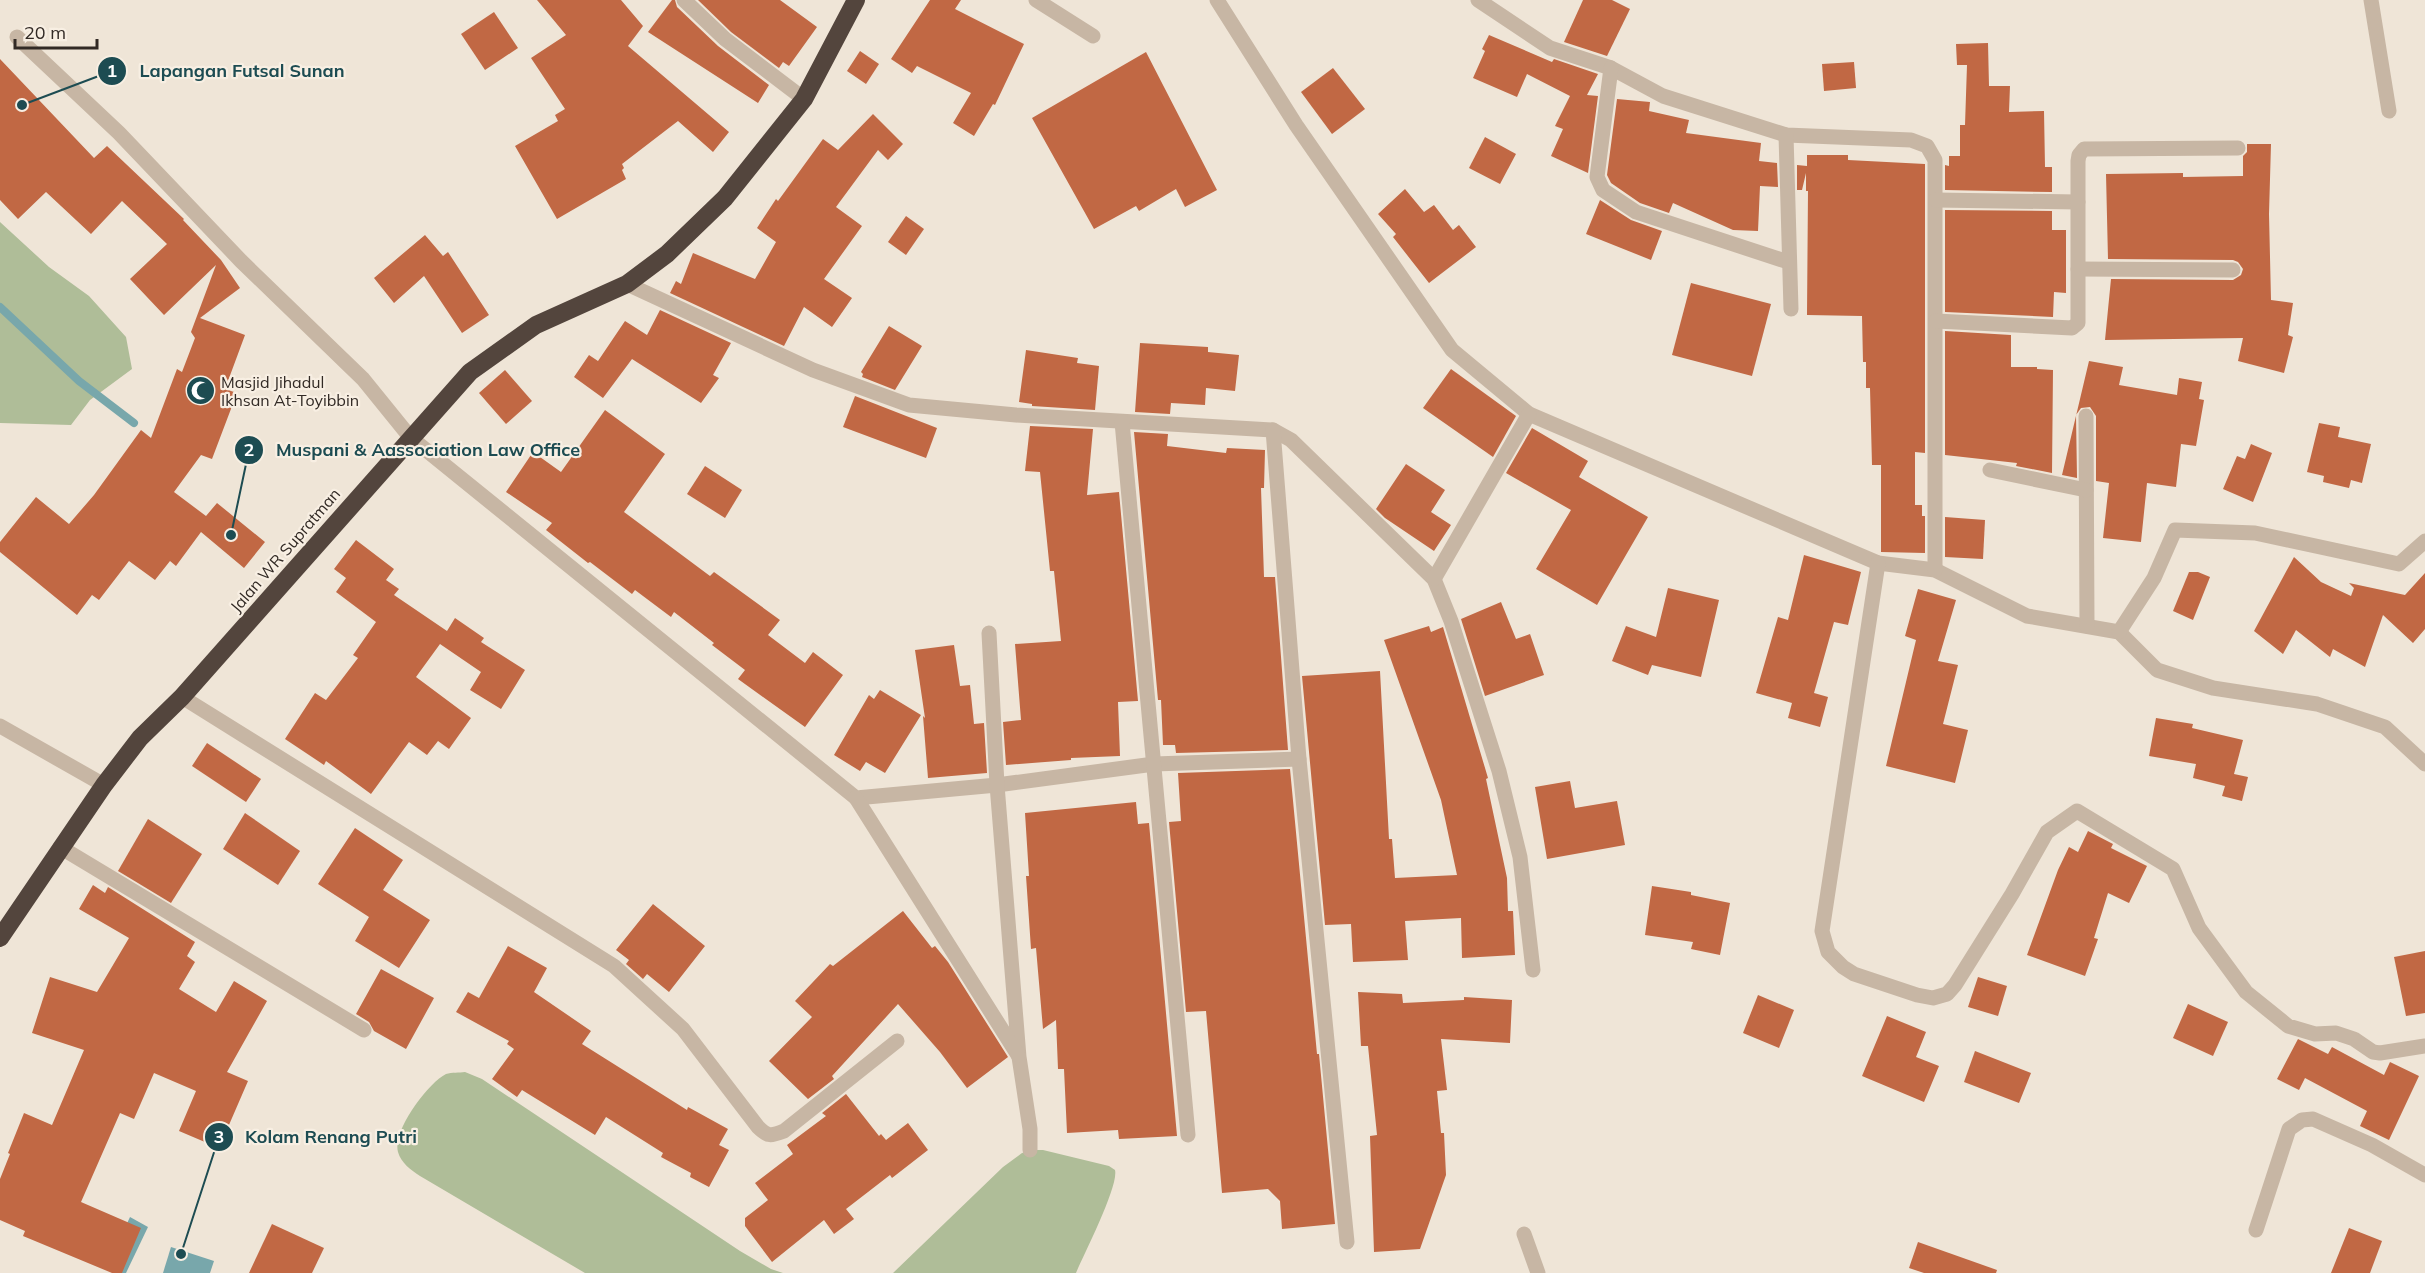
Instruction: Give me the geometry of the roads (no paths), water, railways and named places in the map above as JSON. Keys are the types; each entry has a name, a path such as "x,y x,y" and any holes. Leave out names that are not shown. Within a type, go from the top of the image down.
{"highway":[{"name":"Jalan WR Supratman","path":"1,935 60,847 140,738 182,697 410,436 470,372 536,326 627,284 667,254 725,198 804,99 856,0"}],"street":[{"path":"684,0 725,39 804,99"},
{"path":"1036,0 1094,36"},
{"path":"1217,0 1296,125 1452,350 1529,414 1878,563 1935,570 2027,616 2119,632 2157,670 2213,688 2317,704 2385,727 2425,764"},
{"path":"1478,0 1550,48 1611,68 1663,96 1786,135 1911,140 1927,146 1935,160 1936,200 1935,570"},
{"path":"2371,0 2388,111"},
{"path":"17,37 119,133 241,261 363,379 410,436 856,798 1019,1057"},
{"path":"1611,68 1597,177 1603,190 1636,212 1788,262"},
{"path":"1786,135 1791,309"},
{"path":"1936,321 2072,328 2078,323 2078,161 2084,149 2238,147"},
{"path":"1936,200 2078,202"},
{"path":"2078,269 2233,270"},
{"path":"627,284 813,370 909,405 1122,422 1273,430 1291,440 1349,499 1434,579 1451,621 1499,771 1520,857 1533,970"},
{"path":"1434,579 1529,414"},
{"path":"2086,416 2087,626"},
{"path":"1122,422 1188,1135"},
{"path":"1273,430 1299,759 1347,1242"},
{"path":"1990,470 2086,490"},
{"path":"2119,632 2154,578 2175,530 2255,533 2399,564 2425,541"},
{"path":"1878,563 1822,932 1828,952 1843,967 1854,974 1917,995 1933,998 1947,994 2006,904 2048,832 2077,811 2173,869 2199,928 2246,992 2288,1026 2315,1034 2336,1033 2354,1039 2373,1052 2425,1046"},
{"path":"989,633 997,785 1019,1057 1030,1129 1030,1150"},
{"path":"182,697 614,966 683,1029 766,1135 772,1136 784,1131 897,1041"},
{"path":"0,726 104,785"},
{"path":"856,798 997,785 1154,764 1299,759"},
{"path":"60,847 364,1030"},
{"path":"2256,1230 2289,1129 2302,1120 2313,1119 2372,1145 2425,1175"},
{"path":"1524,1234 1538,1273"}],"water":[{"path":"130,1217 148,1227 126,1273 117,1273 106,1269"},
{"path":"171,1247 214,1261 210,1273 163,1273"}],"waterway":[{"path":"0,307 79,381 134,423"}],"place":[{"name":"Lapangan Futsal Sunan","path":"22,105"},
{"name":"Masjid Jihadul Ikhsan At-Toyibbin","path":"200,391"},
{"name":"Muspani & Aassociation Law Office","path":"231,535"},
{"name":"Kolam Renang Putri","path":"181,1254"}]}
